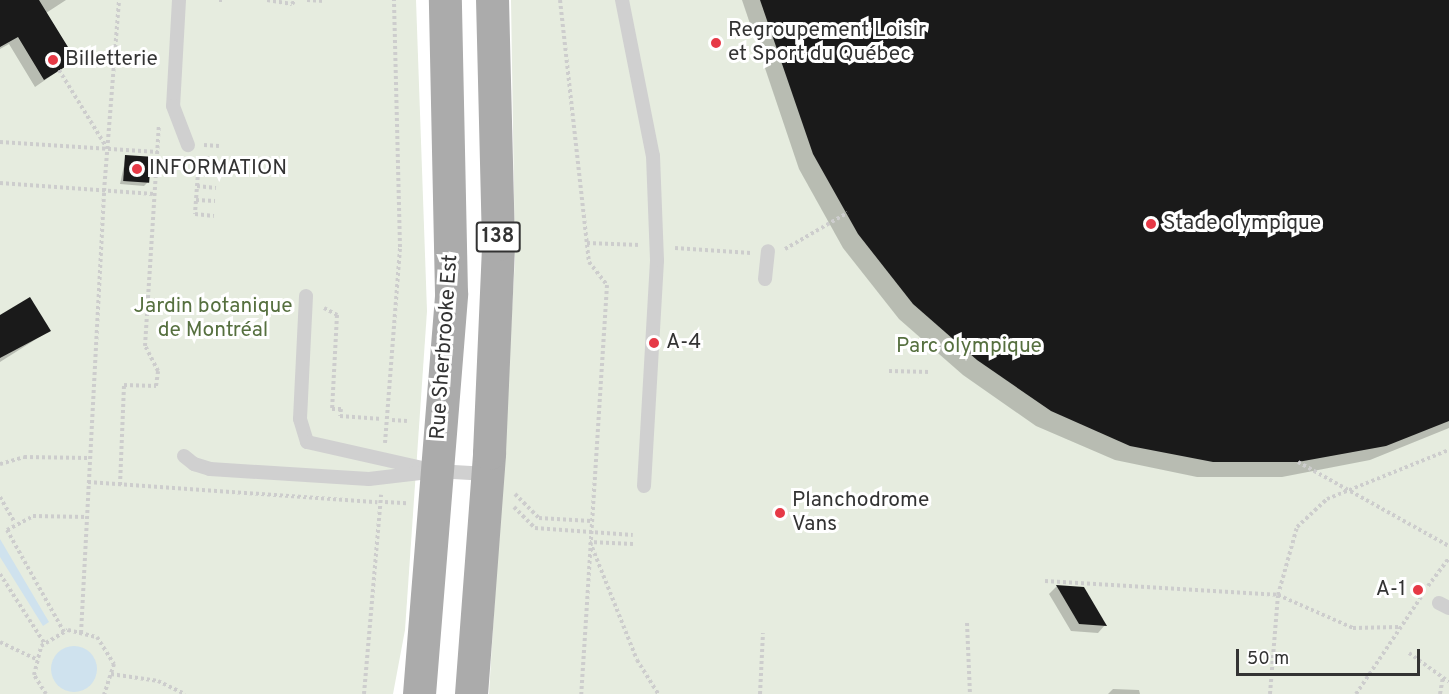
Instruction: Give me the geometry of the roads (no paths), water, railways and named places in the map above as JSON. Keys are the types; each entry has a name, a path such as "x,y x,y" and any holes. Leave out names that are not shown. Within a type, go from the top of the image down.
{"main road":[{"name":"Rue Sherbrooke Est","path":"419,694 451,293 445,0"},
{"name":"138","path":"471,694 499,482 498,244 492,0"}],"lane":[{"path":"179,0 173,106 194,141"},
{"path":"622,0 653,156 657,260 644,486"},
{"path":"765,279 768,251"},
{"path":"306,296 300,418 307,442 436,471 499,482"},
{"path":"184,456 194,464 210,468 369,479 436,471"}],"water":[{"path":"0,539 49,622 43,626 0,557"},
{"path":"74,646 90,653 97,669 90,685 74,692 58,685 51,669 58,653"}],"place":[{"name":"Regroupement Loisir et Sport du Québec","path":"716,43"},
{"name":"Billetterie","path":"53,60"},
{"name":"INFORMATION","path":"137,169"},
{"name":"Stade olympique","path":"1151,224"},
{"name":"A-4","path":"654,343"},
{"name":"Planchodrome Vans","path":"780,513"},
{"name":"A-1","path":"1418,590"}],"park label":[{"name":"Jardin botanique de Montréal","path":"213,319"},
{"name":"Parc olympique","path":"969,347"}]}
